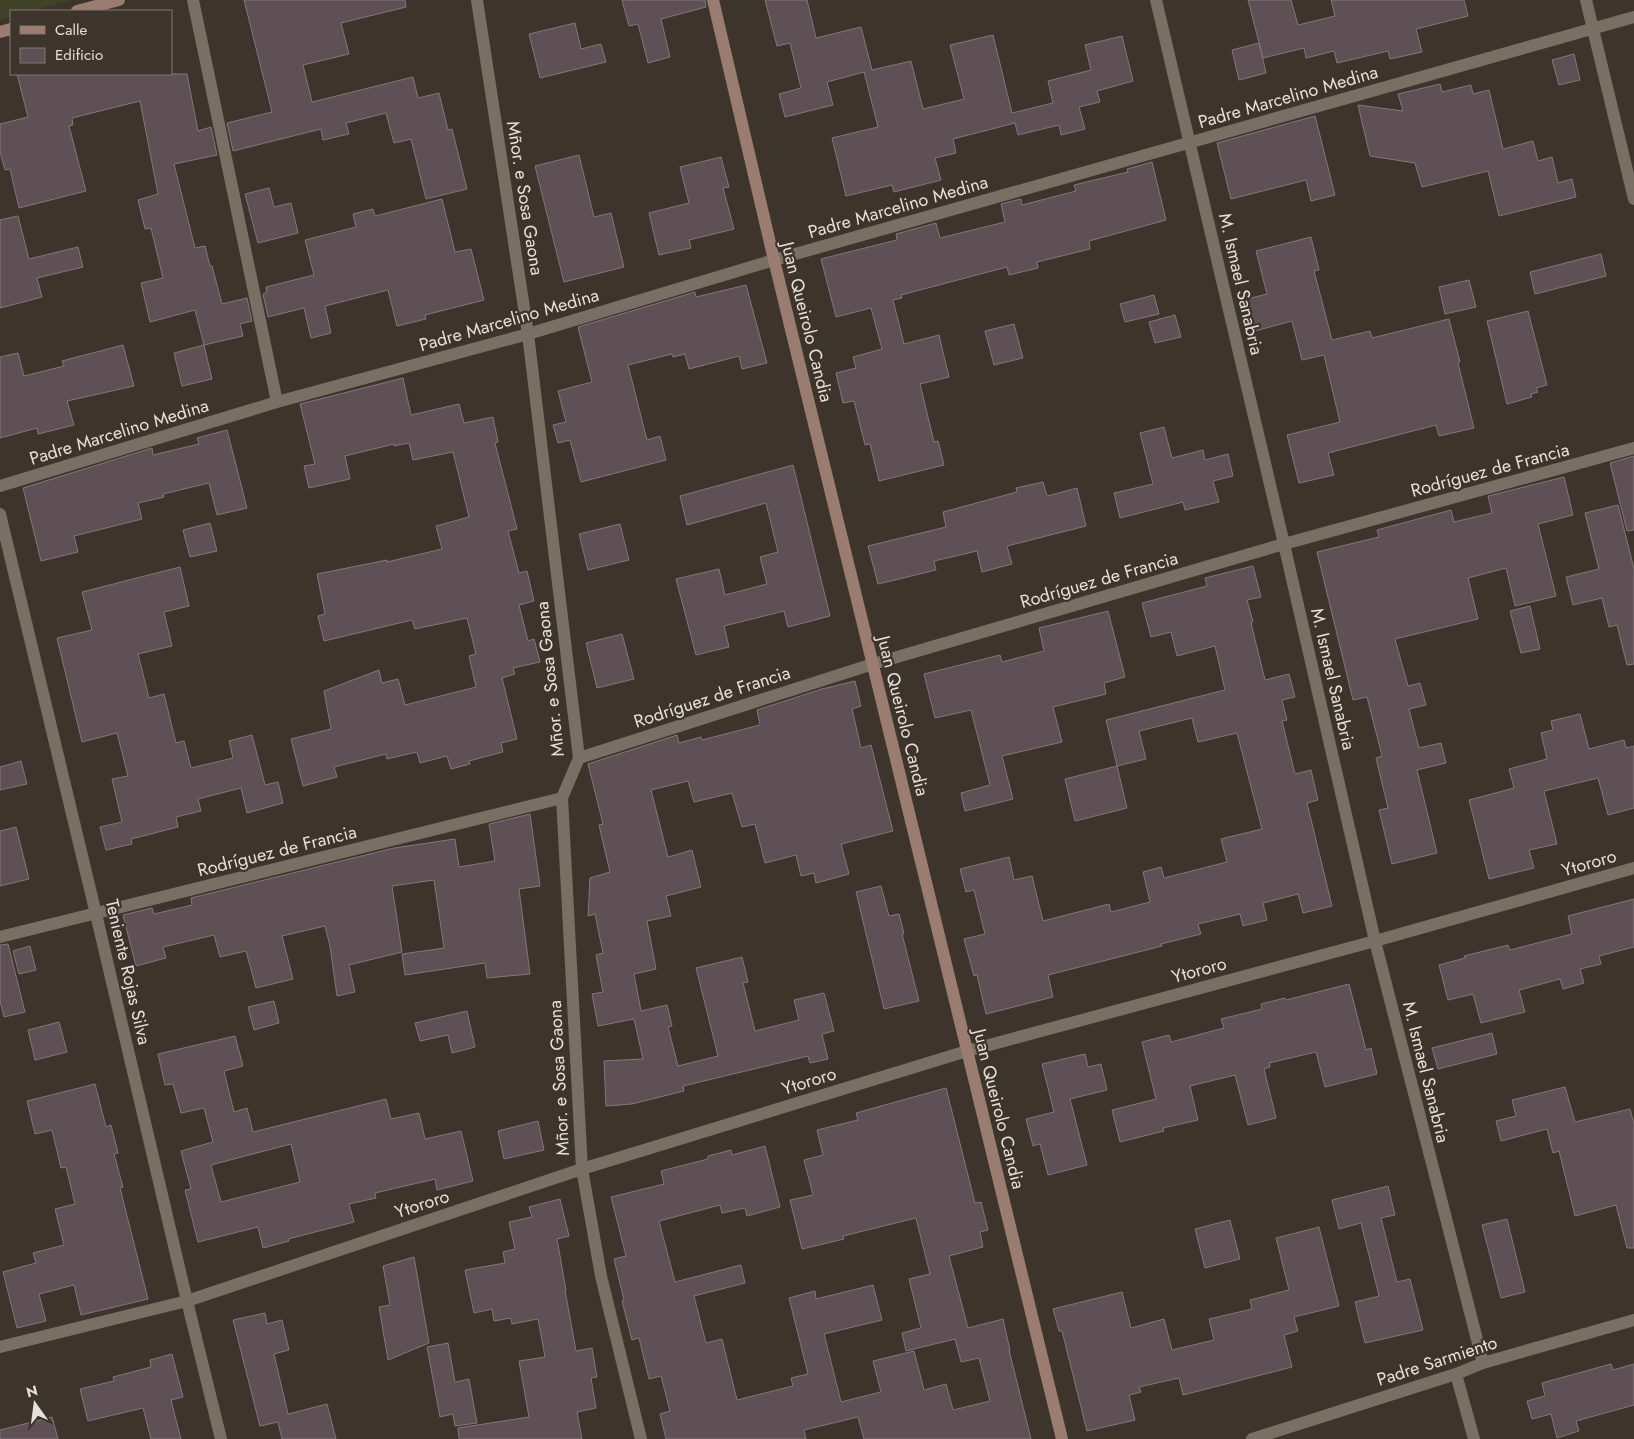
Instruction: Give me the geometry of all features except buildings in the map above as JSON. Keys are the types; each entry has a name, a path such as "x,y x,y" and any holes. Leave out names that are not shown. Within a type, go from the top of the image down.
{"street":[{"path":"81,10 119,0"},
{"path":"193,0 277,402"},
{"name":"Mñor. e Sosa Gaona","path":"477,0 528,334 579,758 562,798 582,1169 601,1276 641,1439"},
{"name":"Juan Queirolo Candia","path":"713,0 774,260 1062,1439"},
{"name":"M. Ismael Sanabria","path":"1156,0 1375,941 1483,1363"},
{"path":"1586,0 1634,199"},
{"name":"Padre Marcelino Medina","path":"0,486 277,402 528,334 774,260 1634,17"},
{"name":"Rodríguez de Francia","path":"579,758 873,664 1284,544 1634,448"},
{"name":"Teniente Rojas Silva","path":"0,514 221,1439"},
{"name":"Rodríguez de Francia","path":"0,937 562,798"},
{"name":"Ytororo","path":"0,1347 187,1301 582,1169 967,1051 1375,941 1634,868"},
{"name":"Padre Sarmiento","path":"1252,1439 1456,1374 1483,1363 1634,1320"},
{"path":"1456,1374 1474,1439"}],"green space":[{"path":"0,0 71,0 35,10 10,10 10,17 0,20"}]}
